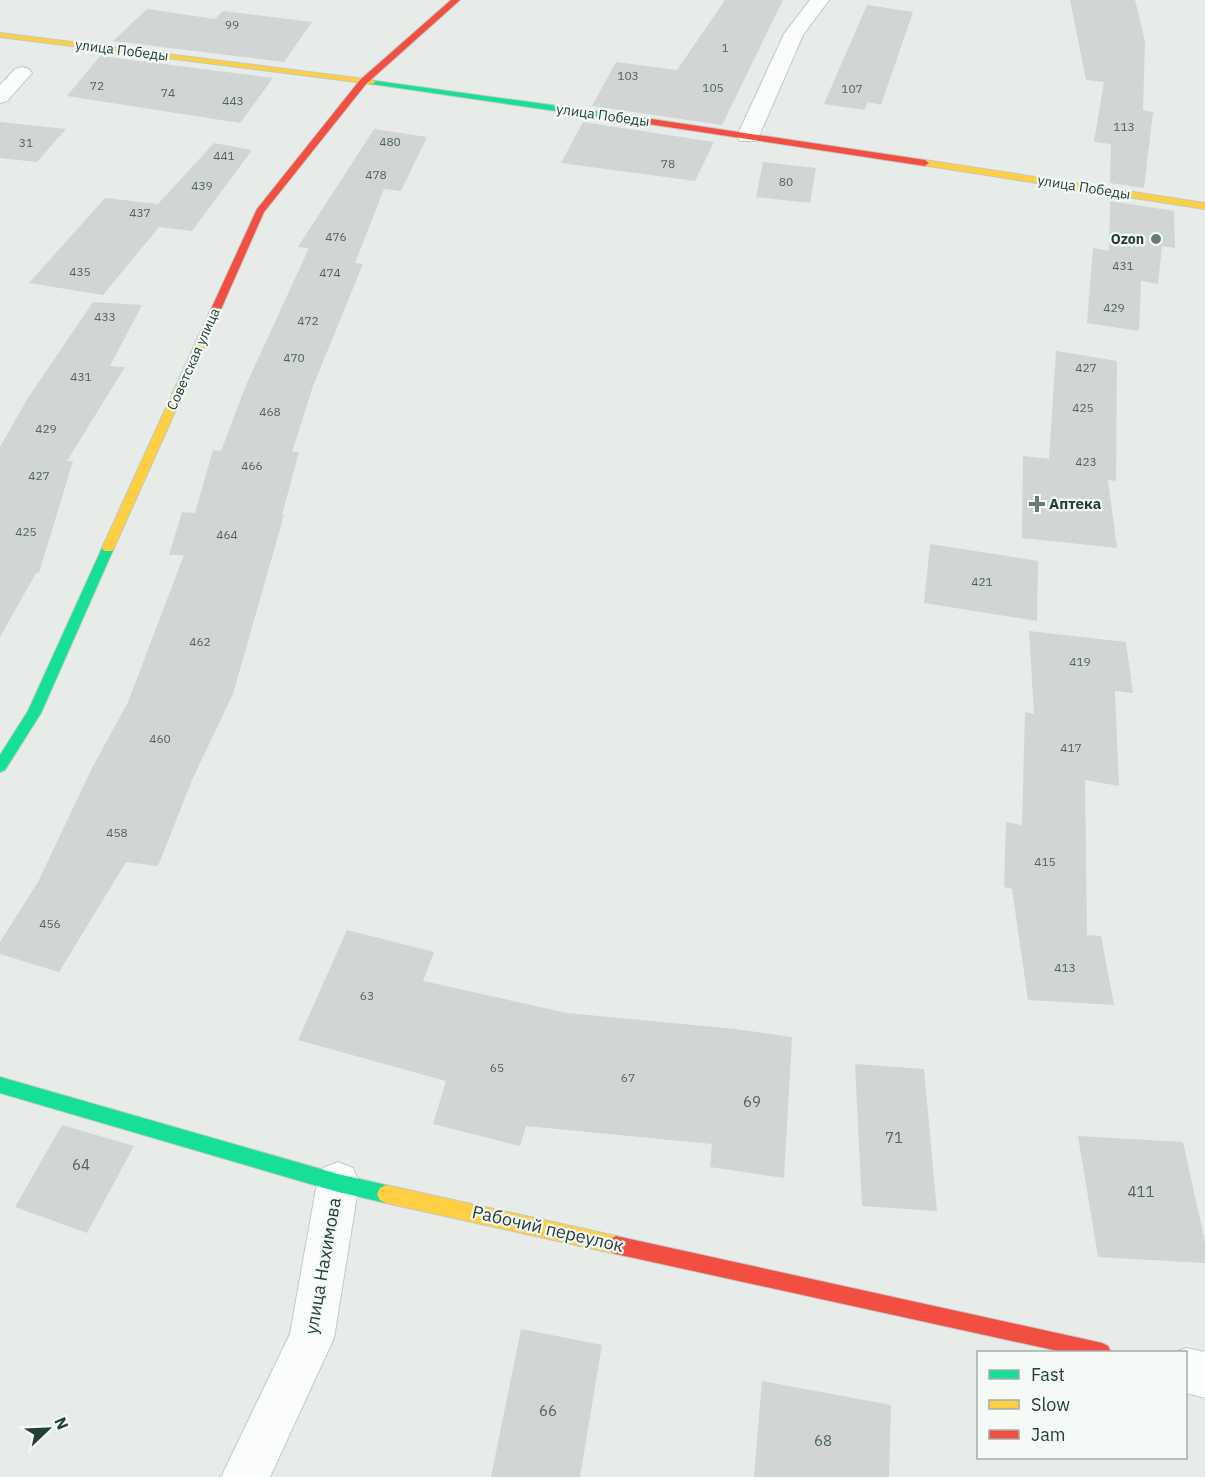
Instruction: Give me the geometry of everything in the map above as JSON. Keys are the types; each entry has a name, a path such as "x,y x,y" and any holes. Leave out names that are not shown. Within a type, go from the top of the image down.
{"street":[{"path":"748,136 794,34 820,0"},
{"name":"Советская улица","path":"0,766 34,713 260,211 363,82 449,2"},
{"name":"улица Победы","path":"0,35 363,82 748,136 1205,206"},
{"path":"0,97 22,73"},
{"name":"Рабочий переулок","path":"0,1084 338,1183 1093,1351"},
{"name":"улица Нахимова","path":"245,1477 312,1338 338,1183"},
{"path":"1187,1372 1205,1376"}],"building":[{"path":"725,0 783,0 722,125 592,106 616,62 677,70"},
{"path":"1070,0 1135,0 1145,41 1143,110 1153,112 1144,188 1110,183 1111,144 1094,142 1104,82 1086,80"},
{"path":"867,5 913,12 881,105 868,102 864,110 824,104"},
{"path":"147,9 215,19 223,11 312,22 284,62 113,41"},
{"path":"100,56 273,78 240,123 67,96"},
{"path":"0,122 66,129 37,162 0,158"},
{"path":"583,122 714,142 695,181 561,163"},
{"path":"374,129 427,137 401,191 384,189 355,263 363,264 313,386 292,452 299,452 282,515 284,515 233,694 192,780 158,866 126,862 59,972 0,954 0,942 38,882 91,770 128,702 184,555 169,555 182,512 195,513 213,450 221,451 246,385 309,248 298,247"},
{"path":"214,143 252,150 192,231 159,227 103,295 29,283 105,198 158,204"},
{"path":"763,162 816,168 810,203 756,197"},
{"path":"1110,201 1174,211 1175,248 1162,246 1158,284 1141,281 1139,331 1087,323 1093,248 1109,251"},
{"path":"93,302 142,305 110,366 125,367 67,461 73,461 39,573 36,573 0,637 0,447 26,401"},
{"path":"1056,351 1117,361 1116,481 1108,480 1117,548 1022,538 1023,456 1049,459"},
{"path":"930,544 1038,561 1037,621 924,603"},
{"path":"1029,631 1126,642 1133,693 1115,691 1119,786 1085,780 1087,935 1101,936 1114,1005 1028,1000 1012,889 1004,887 1006,822 1022,825 1025,712 1034,714"},
{"path":"347,930 434,952 423,981 567,1013 735,1029 792,1037 784,1178 710,1167 712,1144 526,1126 520,1146 433,1124 446,1081 298,1040"},
{"path":"855,1064 924,1069 937,1211 862,1206"},
{"path":"62,1125 134,1146 87,1233 15,1207"},
{"path":"1078,1136 1183,1142 1205,1242 1205,1263 1098,1257"},
{"path":"521,1329 602,1345 580,1477 491,1477"},
{"path":"762,1381 891,1405 889,1477 754,1477"}],"traffic: fast":[{"path":"372,82 638,120"},
{"path":"0,766 34,713 108,548"},
{"path":"0,1085 338,1183 386,1194"}],"traffic: slow":[{"path":"0,35 372,82"},
{"path":"925,163 1205,206"},
{"path":"108,548 212,318"},
{"path":"386,1194 616,1245"}],"traffic: jam":[{"path":"212,318 260,211 363,82 456,0"},
{"path":"638,120 925,163"},
{"path":"616,1245 1097,1351"}],"place":[{"name":"Ozon","path":"1156,239"},
{"name":"Аптека","path":"1037,504"}]}
